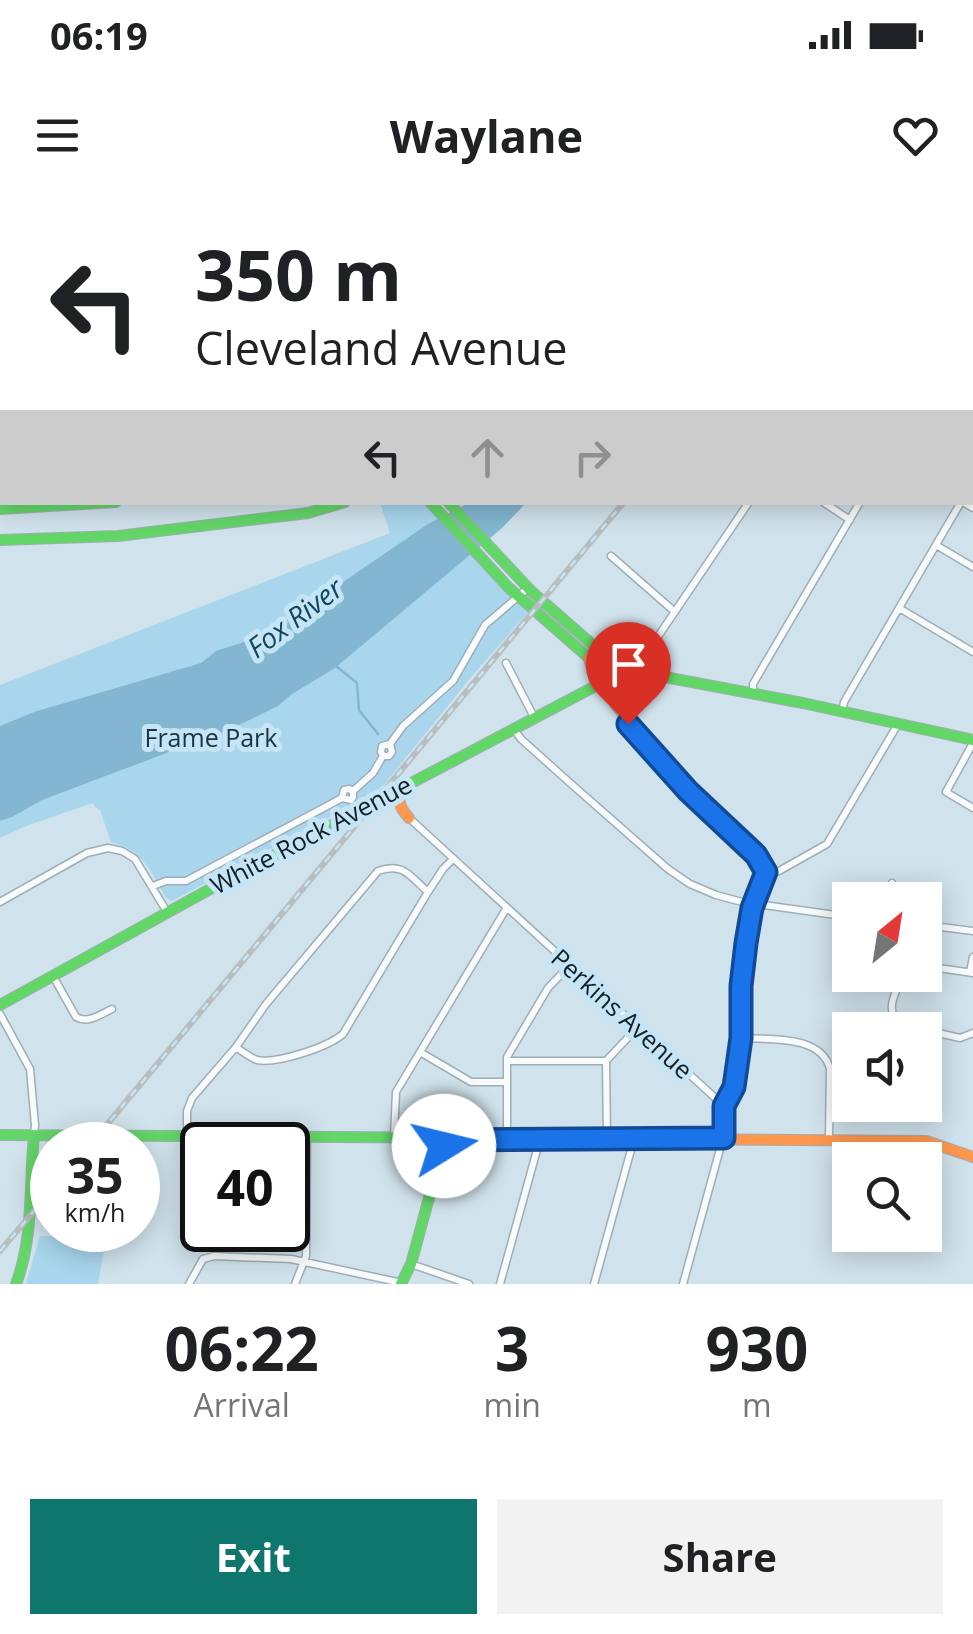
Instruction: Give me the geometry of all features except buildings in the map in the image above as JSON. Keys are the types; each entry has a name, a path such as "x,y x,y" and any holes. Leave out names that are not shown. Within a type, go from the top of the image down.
{"main road":[{"path":"0,509 66,505"},
{"path":"0,540 118,536 308,512 334,505"},
{"path":"446,505 524,593 564,629 624,671"},
{"path":"482,548 504,563 524,593"},
{"path":"564,629 589,658 624,671 668,676 973,742"},
{"path":"589,658 596,684"},
{"name":"White Rock Avenue","path":"0,1005 167,912 624,671"},
{"path":"406,785 398,800 409,818"},
{"path":"0,1135 30,1135"},
{"path":"310,1138 926,1141 973,1157"},
{"path":"402,1284 445,1140"},
{"path":"16,1284 29,1246 30,1224"}],"street":[{"path":"624,671 653,644 747,505"},
{"path":"828,505 850,520"},
{"path":"753,694 754,684 858,505"},
{"path":"842,712 844,702 960,505"},
{"path":"936,545 973,566"},
{"path":"611,556 675,612"},
{"path":"152,886 166,881 186,882 342,798 350,800 353,791 384,756 380,752 382,746 390,744 403,726 453,681 485,626 524,593"},
{"path":"900,608 973,652"},
{"path":"506,664 534,717"},
{"path":"614,706 688,791 765,867 766,876 753,904 743,961 741,1038 734,1087 724,1106 724,1138 683,1284"},
{"path":"766,876 827,844 898,724"},
{"path":"514,728 568,782 680,878 716,895 753,904 832,914"},
{"path":"973,742 946,792 973,808"},
{"name":"Perkins Avenue","path":"385,796 724,1106"},
{"path":"0,902 87,853 114,848 142,868 167,912"},
{"path":"236,1047 261,1061 278,1060 334,1042 351,1023 428,892 453,859"},
{"path":"186,1122 192,1098 378,871 399,867 428,892"},
{"path":"394,1139 396,1092 506,908"},
{"path":"942,927 973,931"},
{"path":"942,969 972,973 973,957"},
{"path":"507,1139 507,1061 548,988 569,966"},
{"path":"53,976 81,1020 112,1008"},
{"path":"896,992 890,1009 899,1024 960,1038 973,1033"},
{"path":"0,1014 30,1069 33,1122"},
{"path":"607,1138 606,1061 637,1028"},
{"path":"741,1038 803,1043 822,1052 830,1068 829,1141"},
{"path":"420,1052 471,1082 506,1082"},
{"path":"507,1061 606,1061"},
{"path":"500,1284 540,1139"},
{"path":"594,1284 634,1139"},
{"path":"295,1284 305,1252"},
{"path":"192,1283 201,1261 210,1256 279,1258 402,1284"},
{"path":"411,1264 470,1284"}],"green space":[{"name":"Frame Park","path":"381,505 427,505 530,610 379,791 172,901 138,856 111,842 100,810 93,803 0,838 0,685 390,533"},
{"path":"35,1252 103,1252 98,1284 26,1284"}],"water":[{"name":"Fox River","path":"464,505 524,505 502,528 335,668 278,706 233,728 42,800 0,821 0,726 34,712 201,663 216,651 241,643 293,616 428,524"}],"waterway":[{"path":"337,667 357,683 359,710 378,734"}],"railway":[{"path":"109,1122 622,505"},
{"path":"0,1251 30,1216"}],"traffic: fast":[{"path":"0,509 66,505"},
{"path":"0,540 118,536 308,513 335,505"},
{"path":"433,505 508,587 589,658 606,666 973,740"},
{"path":"451,505 531,591 618,667"},
{"path":"0,1005 212,888 624,671"},
{"path":"0,1135 497,1138"},
{"path":"401,1284 411,1264 445,1139"},
{"path":"16,1284 22,1266 30,1198"}],"traffic: slow":[{"path":"589,658 596,684"},
{"path":"405,787 400,803 409,818"},
{"path":"497,1138 926,1141 973,1157"}],"route":[{"path":"444,1146 445,1140 724,1138 724,1106 734,1087 741,1038 746,943 752,908 766,872 762,860 688,791 628,724"}]}
